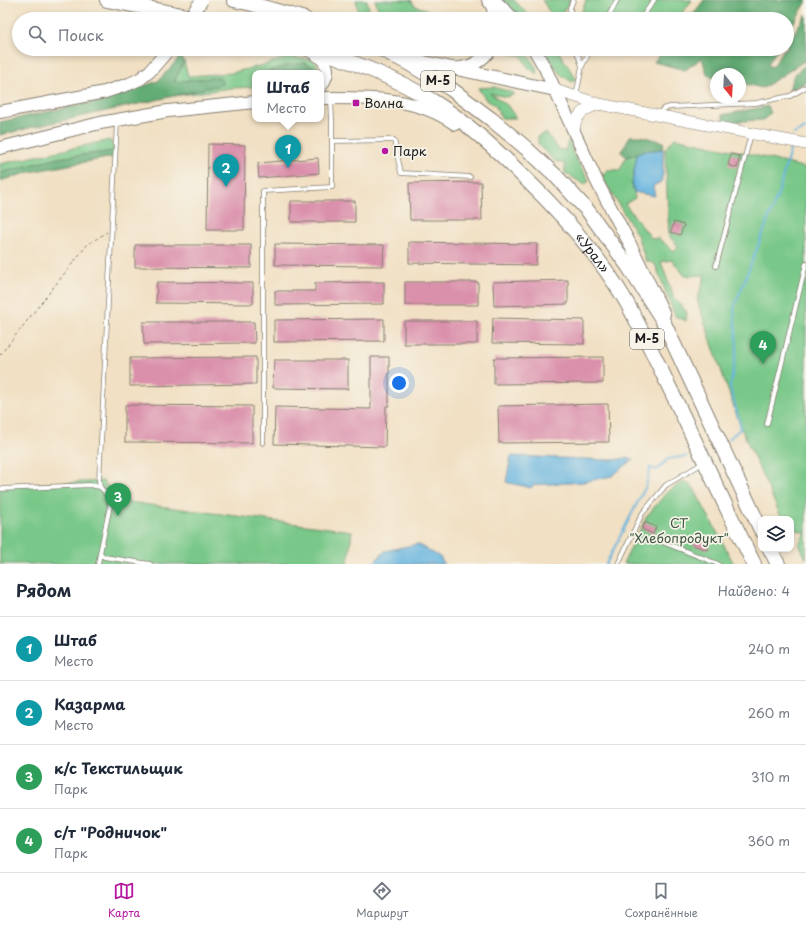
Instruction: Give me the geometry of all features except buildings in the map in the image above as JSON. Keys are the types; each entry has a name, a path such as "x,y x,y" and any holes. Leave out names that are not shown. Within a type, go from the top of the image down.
{"highway":[{"path":"107,0 167,12"},
{"path":"234,0 280,12"},
{"name":"«Урал»","path":"333,56 378,73 436,103 492,146 547,199 590,250 623,296 647,339 754,564"},
{"name":"«Урал»","path":"394,56 451,89 526,148 555,175 588,211 628,266 662,319 758,524"},
{"path":"772,552 778,564"}],"main road":[{"path":"194,12 202,0"},
{"path":"488,0 494,12"},
{"path":"494,0 507,12"},
{"path":"0,112 82,97 105,92 129,84 140,79 150,71 163,56"},
{"path":"319,56 323,59 327,68 326,78 324,81"},
{"path":"407,56 424,62 555,90 599,104 806,144"},
{"path":"452,68 464,68 475,64 486,56"},
{"path":"538,56 555,90 598,184 657,297 671,329 680,358"},
{"path":"326,98 382,99 406,102 426,108 446,117 474,137 492,146"},
{"path":"0,148 93,124 168,111 252,102"},
{"path":"574,133 574,124 577,117 584,111 599,104"}],"lane":[{"path":"570,12 570,8 573,0"},
{"path":"611,12 617,0"},
{"path":"646,12 654,0"},
{"path":"578,56 582,66"},
{"path":"576,97 582,66 587,56"},
{"path":"658,116 663,110 670,107 756,103 790,96 806,87"},
{"path":"263,443 263,191 332,187 332,141 326,98"},
{"path":"100,487 99,481 117,120"},
{"path":"716,266 751,133"},
{"path":"332,141 394,140 401,173 470,177"},
{"path":"767,424 806,264"},
{"path":"618,564 642,514 666,485 687,471 706,462"},
{"path":"0,489 90,484 100,487 110,498 110,506 98,564"},
{"path":"660,541 718,564"},
{"path":"100,552 104,557 150,564"}],"path":[{"path":"0,355 87,245 112,228"}],"green space":[{"path":"356,0 367,0 370,12 358,12"},
{"path":"375,0 411,0 415,6 426,9 427,12 379,12"},
{"path":"502,0 514,0 526,12 515,12"},
{"path":"542,0 571,0 563,12 550,12"},
{"path":"586,0 692,0 683,12 582,12"},
{"path":"704,0 806,0 806,3 794,22 794,12 695,12"},
{"path":"806,14 806,60 763,88 746,84 746,68 710,68 710,76 707,75 702,58 685,70 654,62 659,56 773,56 768,64 770,67 774,65 780,56 794,56 794,33"},
{"path":"181,56 184,61 174,82 219,77 223,84 0,135 0,122 107,99 158,81"},
{"path":"522,56 529,56 537,69 537,74 527,66"},
{"path":"548,56 561,56 576,79 572,82 560,74"},
{"path":"288,57 314,60 320,70 304,63 284,66 273,70 252,70 252,87 231,88 174,96 223,84 174,83 184,61 188,76 231,73"},
{"path":"304,63 320,70 273,70 284,66"},
{"path":"806,65 806,82 789,91 794,76"},
{"path":"494,87 515,94 506,97 490,93 507,105 516,118 501,118 495,105 486,100 478,88"},
{"path":"768,106 771,113 763,120 725,122 722,115"},
{"path":"546,133 558,149 565,150 569,139 573,154 589,180 585,185 565,173 565,164 555,161 538,145 538,136"},
{"path":"630,136 641,136 664,142 663,149 646,151 626,157 621,152"},
{"path":"675,138 746,153 806,168 806,559 799,544 805,533 794,529 794,516 781,516 741,428 697,300 705,275 685,276 672,260 661,262 674,298 687,312 686,321 675,316 655,264 646,261 637,235 602,177 607,170 620,170 626,157 637,154 632,183 635,198 625,204 652,239 658,238 674,251 678,246 669,236 665,149"},
{"path":"110,140 115,151 58,158 0,173 0,164"},
{"path":"115,151 113,157 30,172 0,181 0,173 58,158"},
{"path":"103,481 120,501 352,531 348,564 0,564 0,486"},
{"name":"СТ \"Хлебопродукт\"","path":"684,481 693,487 734,564 623,564 647,516 667,492"}],"water":[{"path":"663,149 663,174 661,182 653,186 655,196 634,192 632,183 637,154 646,151"},
{"path":"511,456 610,460 628,458 634,459 612,476 583,482 534,485 531,488 506,482"},
{"path":"417,544 440,557 444,564 372,564 385,551"}],"waterway":[{"path":"794,134 806,128"},
{"path":"729,439 741,428 730,387 737,347 734,308 778,194 790,150"},
{"path":"606,564 646,486 650,468 657,470 668,459 687,456"}],"place":[{"name":"Волна","path":"356,103"},
{"name":"Парк","path":"385,151"},
{"name":"Штаб","path":"288,168"},
{"name":"Казарма","path":"226,187"},
{"name":"с/т \"Родничок\"","path":"763,364"},
{"name":"к/с Текстильщик","path":"118,516"}]}
